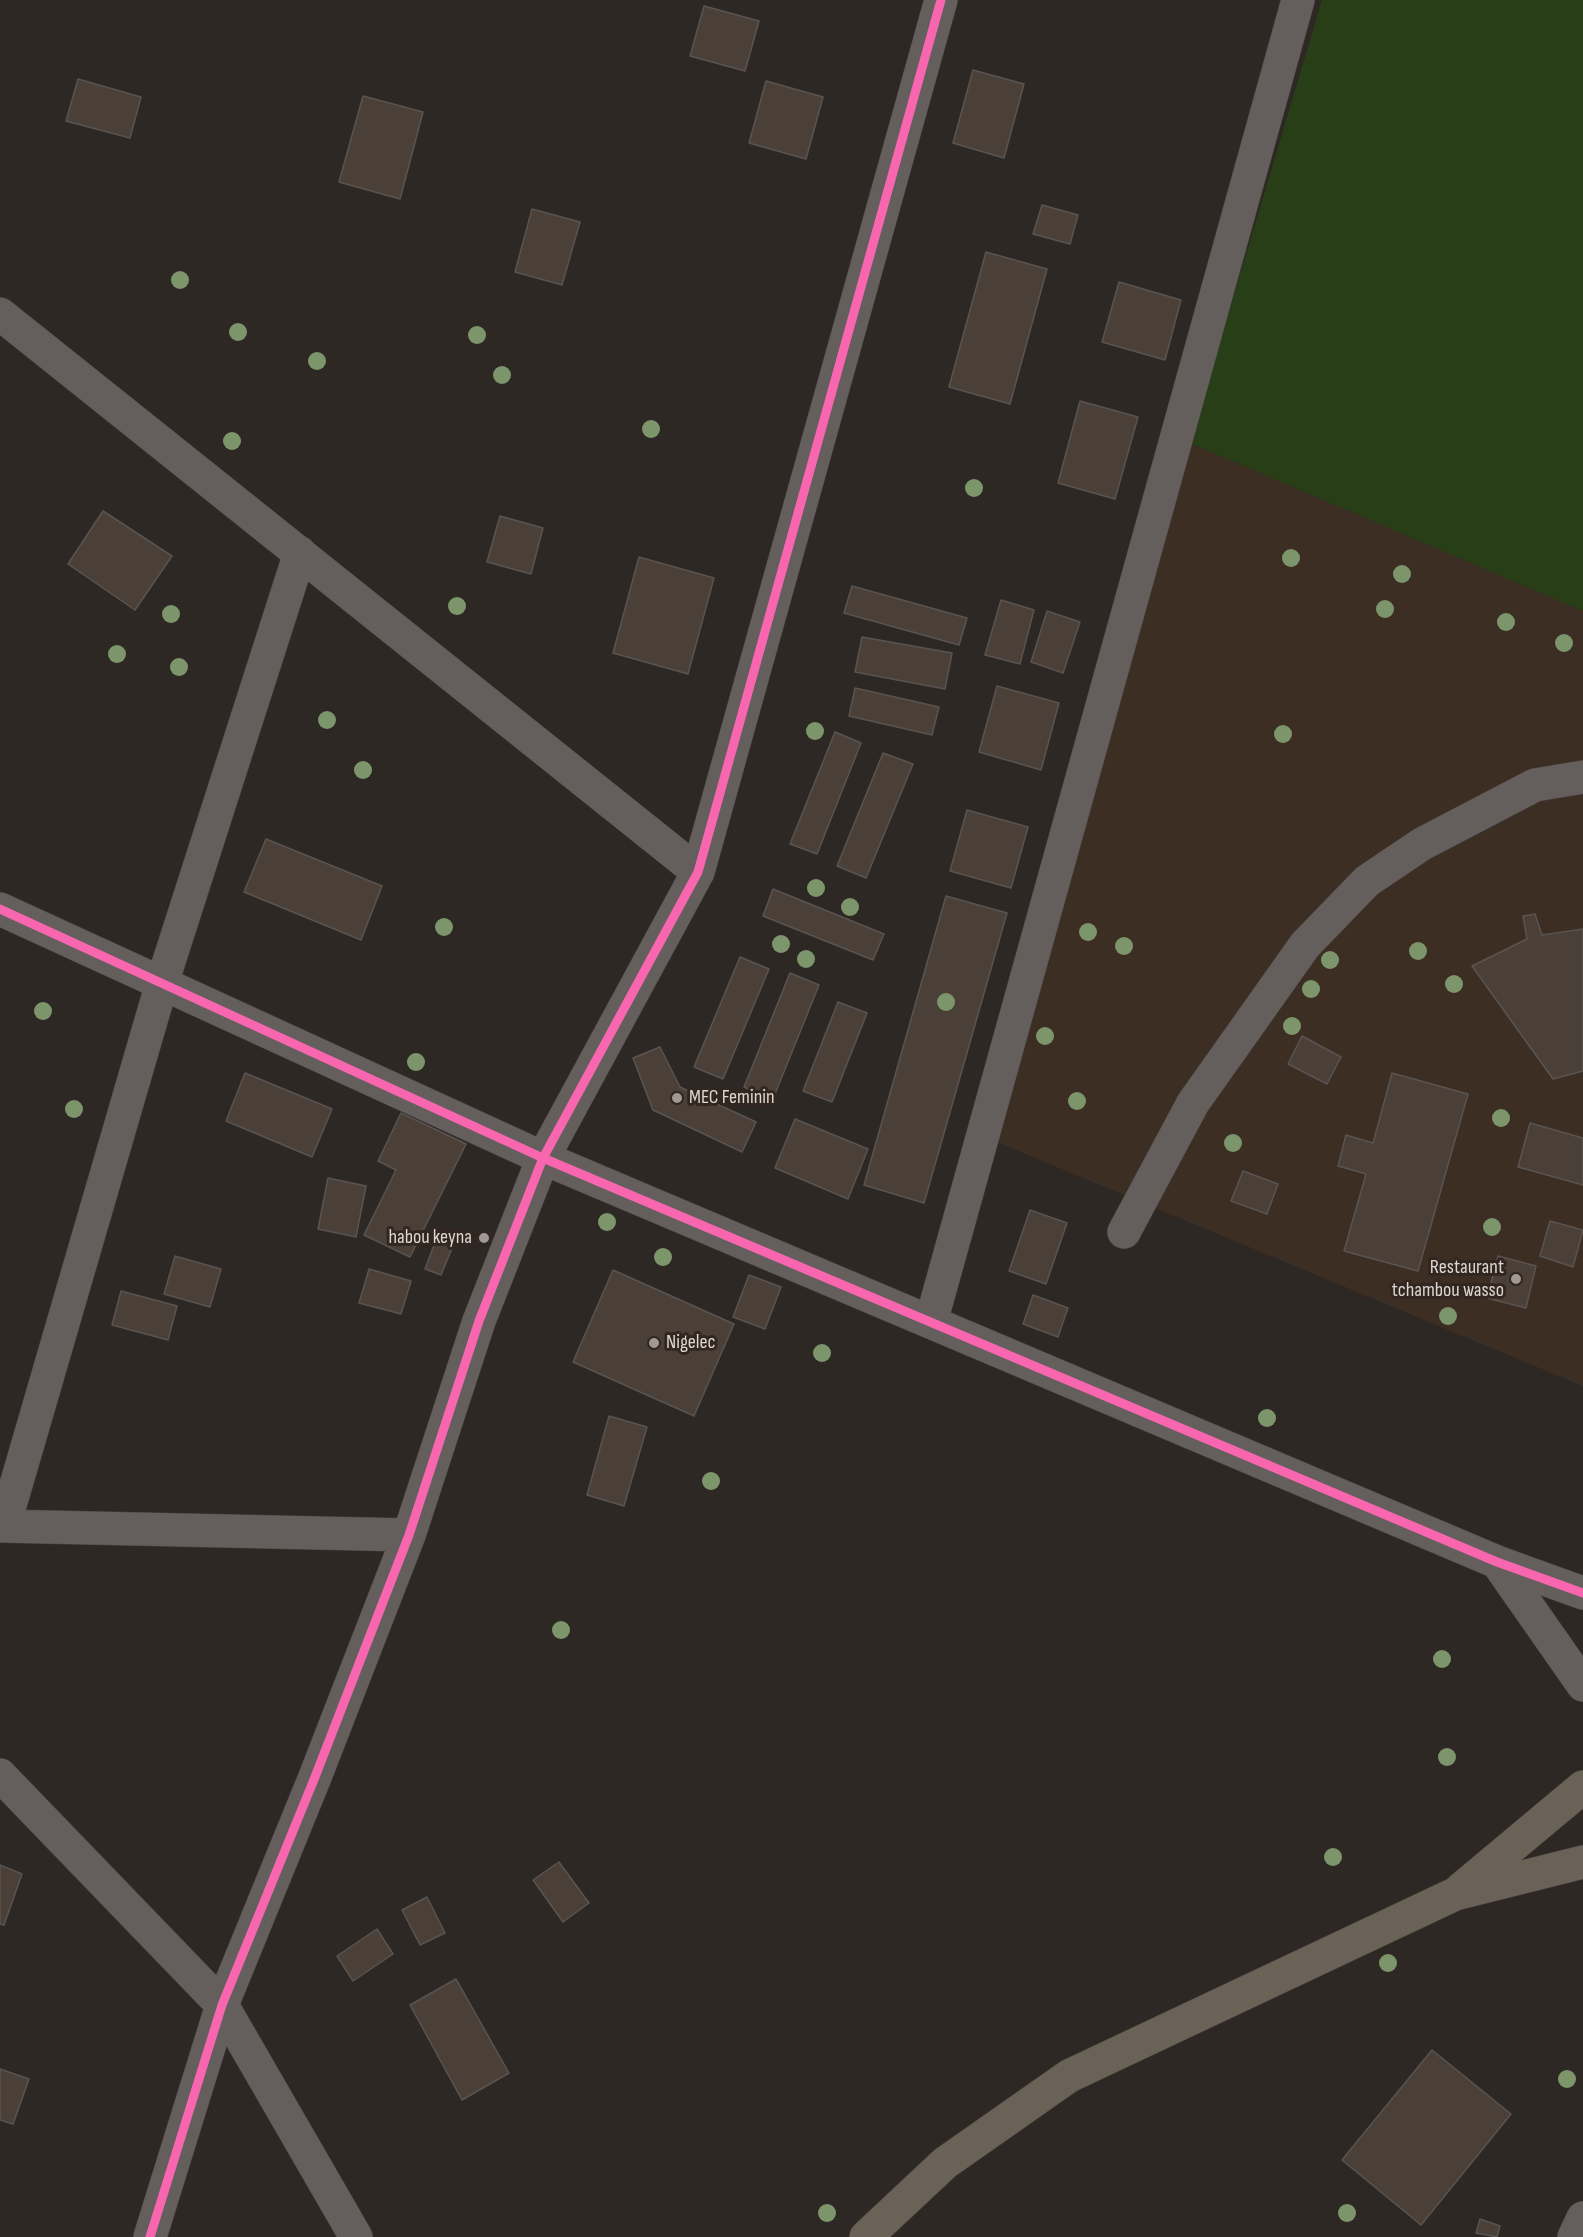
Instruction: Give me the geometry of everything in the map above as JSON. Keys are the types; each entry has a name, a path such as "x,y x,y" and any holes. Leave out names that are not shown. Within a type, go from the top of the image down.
{"highway":[{"path":"1455,1894 1583,1787"},
{"path":"867,2237 945,2163 1069,2076 1455,1894 1577,1869"}],"street":[{"path":"150,2237 222,2005 315,1777 409,1535 479,1321 543,1158 698,872 941,0"},
{"path":"931,1322 1298,0"},
{"path":"0,314 698,872"},
{"path":"300,554 162,983 2,1526 409,1535"},
{"path":"1124,1232 1193,1103 1305,945 1367,881 1422,844 1535,785 1583,777"},
{"path":"0,909 543,1158 1497,1562 1583,1593"},
{"path":"1497,1562 1583,1685"},
{"path":"0,1775 222,2005 356,2237"},
{"path":"1574,2237 1583,2218"}],"shaded area":[{"path":"1190,443 1583,611 1583,1386 997,1142"}],"green space":[{"path":"1322,0 1583,0 1583,611 1190,443"}],"building":[{"path":"704,6 759,21 745,71 690,56"},
{"path":"973,70 1024,84 1004,158 953,143"},
{"path":"78,79 141,97 130,138 66,121"},
{"path":"766,81 823,97 806,159 749,143"},
{"path":"363,96 423,112 400,199 339,182"},
{"path":"1042,205 1078,215 1070,244 1033,234"},
{"path":"532,209 580,222 562,285 515,272"},
{"path":"986,252 1047,269 1010,404 949,387"},
{"path":"1119,282 1181,300 1165,360 1102,342"},
{"path":"1080,401 1138,417 1115,499 1058,483"},
{"path":"103,511 172,556 135,610 68,564"},
{"path":"500,516 543,528 531,574 487,562"},
{"path":"639,557 714,578 688,674 613,653"},
{"path":"852,586 967,618 959,645 844,613"},
{"path":"1001,600 1034,610 1020,664 985,655"},
{"path":"1047,611 1080,622 1063,673 1031,662"},
{"path":"862,637 952,653 945,689 855,672"},
{"path":"997,686 1059,703 1041,770 979,752"},
{"path":"855,688 939,707 932,735 849,716"},
{"path":"835,732 861,743 817,854 790,844"},
{"path":"883,753 913,764 866,878 837,866"},
{"path":"967,810 1028,827 1011,888 950,871"},
{"path":"266,839 382,886 361,940 244,892"},
{"path":"773,889 884,934 873,960 763,916"},
{"path":"946,896 1007,913 924,1203 864,1185"},
{"path":"1535,914 1542,935 1583,929 1583,1071 1553,1079 1472,966 1527,939 1523,916"},
{"path":"740,957 769,969 723,1079 694,1067"},
{"path":"790,973 819,985 773,1099 744,1087"},
{"path":"838,1002 867,1013 832,1102 803,1091"},
{"path":"1302,1036 1341,1057 1327,1084 1288,1064"},
{"name":"MEC Feminin","path":"660,1047 680,1087 756,1122 742,1152 653,1110 633,1058"},
{"path":"245,1073 332,1109 312,1157 226,1121"},
{"path":"1392,1073 1468,1094 1418,1271 1344,1251 1366,1174 1338,1166 1346,1135 1373,1143"},
{"path":"401,1113 466,1144 410,1257 364,1235 396,1170 378,1161"},
{"path":"795,1119 868,1149 848,1199 775,1168"},
{"path":"1530,1123 1583,1138 1583,1185 1518,1167"},
{"path":"1243,1171 1278,1184 1267,1214 1231,1201"},
{"path":"328,1178 366,1186 356,1237 318,1229"},
{"path":"1030,1210 1067,1223 1046,1284 1009,1271"},
{"path":"1550,1221 1583,1230 1573,1267 1540,1256"},
{"path":"436,1240 453,1246 441,1275 425,1269"},
{"path":"175,1256 221,1269 210,1307 164,1294"},
{"path":"1498,1256 1536,1266 1526,1308 1487,1298"},
{"path":"369,1269 411,1281 401,1314 359,1303"},
{"name":"Nigelec","path":"613,1270 734,1324 694,1416 573,1362"},
{"path":"749,1275 781,1287 765,1329 733,1317"},
{"path":"121,1291 177,1306 168,1340 112,1325"},
{"path":"1033,1295 1068,1308 1058,1337 1023,1324"},
{"path":"609,1416 647,1427 624,1506 587,1495"},
{"path":"559,1862 589,1903 563,1922 533,1880"},
{"path":"0,1865 22,1874 4,1925 0,1924"},
{"path":"427,1897 445,1933 420,1945 402,1910"},
{"path":"377,1929 393,1954 353,1981 337,1956"},
{"path":"456,1979 509,2073 462,2100 410,2005"},
{"path":"1432,2050 1511,2114 1421,2225 1342,2160"},
{"path":"0,2069 29,2079 13,2124 0,2120"},
{"path":"1480,2219 1500,2226 1497,2237 1476,2233"}],"cycle path":[{"path":"150,2237 222,2005 315,1777 409,1535 479,1321 543,1158 698,872 941,0"},
{"path":"0,909 543,1158 1497,1562 1583,1593"}],"place":[{"name":"MEC Feminin","path":"677,1098"},
{"name":"habou keyna","path":"484,1238"},
{"name":"Restaurant tchambou wasso","path":"1516,1279"},
{"name":"Nigelec","path":"654,1343"}]}
